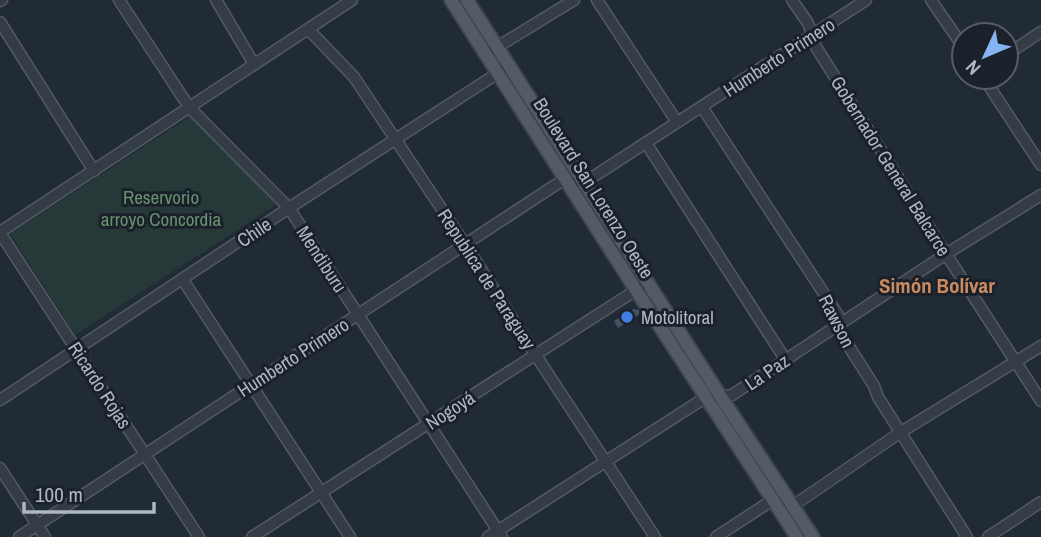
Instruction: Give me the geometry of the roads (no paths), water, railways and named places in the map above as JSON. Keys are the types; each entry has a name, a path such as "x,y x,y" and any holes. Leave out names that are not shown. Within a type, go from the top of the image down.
{"main road":[{"name":"Boulevard San Lorenzo Oeste","path":"451,0 492,50"},
{"name":"Boulevard San Lorenzo Oeste","path":"467,0 492,50 567,181 720,397 813,537"},
{"name":"Boulevard San Lorenzo Oeste","path":"503,69 584,181 706,398 797,537"}],"street":[{"name":"Mendiburu","path":"119,0 189,107 289,208 500,534"},
{"path":"216,0 254,64"},
{"path":"1,238 94,171 352,0"},
{"path":"492,50 574,0"},
{"path":"597,0 677,122"},
{"name":"Gobernador General Balcarce","path":"792,0 808,23 816,47 1041,401"},
{"name":"Humberto Primero","path":"584,181 866,0"},
{"path":"931,0 950,28"},
{"path":"0,22 94,171"},
{"name":"Republica de Paraguay","path":"308,29 354,78 395,138 655,537"},
{"path":"1020,46 1041,32"},
{"name":"Chile","path":"0,400 503,69"},
{"path":"993,91 1041,165"},
{"name":"Rawson","path":"702,107 838,315 841,334 967,537"},
{"path":"646,143 785,359"},
{"path":"567,181 584,181"},
{"name":"Humberto Primero","path":"19,537 465,243 560,182 567,181"},
{"name":"La Paz","path":"488,537 500,534 700,401 732,395 839,323 1041,195"},
{"name":"Ricardo Rojas","path":"1,238 199,537"},
{"path":"183,280 349,537"},
{"name":"Nogoyá","path":"252,537 642,286"},
{"path":"716,537 768,503 797,503 901,432 1041,346"},
{"path":"0,468 45,537"},
{"path":"988,537 1041,502"}],"place":[{"name":"Motolitoral","path":"627,317"}],"district":[{"name":"Simón Bolívar","path":"937,285"}],"park label":[{"name":"Reservorio arroyo Concordia","path":"161,208"}]}
